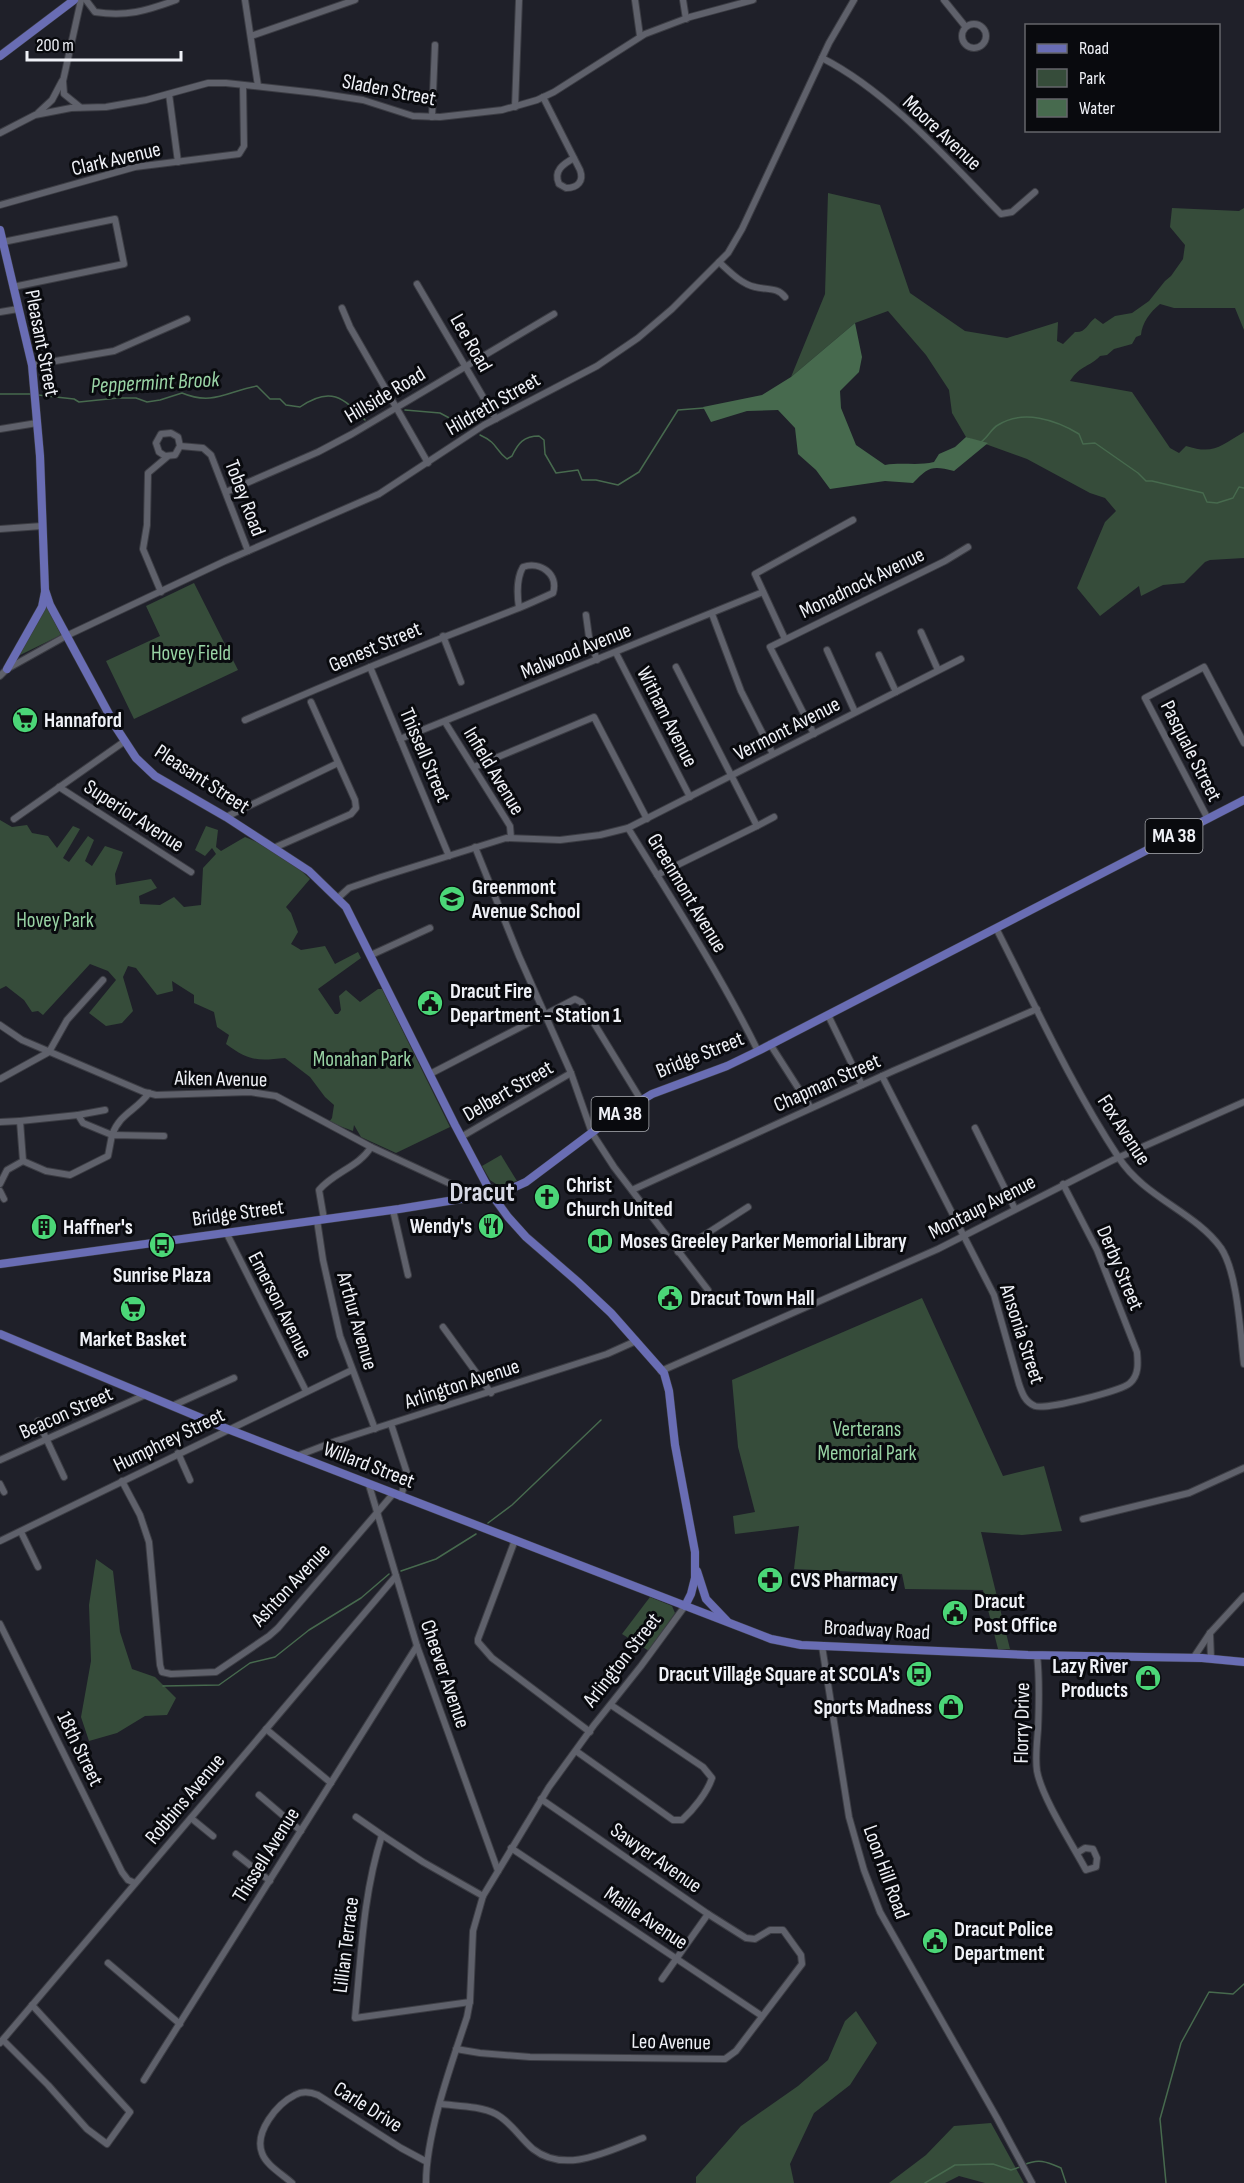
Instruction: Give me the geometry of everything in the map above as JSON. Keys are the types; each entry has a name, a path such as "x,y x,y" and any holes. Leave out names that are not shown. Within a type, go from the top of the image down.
{"main road":[{"path":"0,56 74,0"},
{"name":"Pleasant Street","path":"0,230 32,365 45,590 50,605 136,758 154,776 276,847 309,871 346,907 492,1195"},
{"path":"7,669 42,607 45,590"},
{"name":"Bridge Street","path":"0,1264 492,1195 526,1182 641,1100 661,1090 727,1066 758,1051 1244,800"},
{"name":"Arlington Street","path":"492,1195 526,1237 578,1282 636,1341 661,1371 669,1391 675,1445 691,1524 696,1566 693,1589 685,1606"},
{"name":"Willard Street","path":"0,1334 228,1430 728,1623"},
{"path":"696,1566 706,1599 728,1623"},
{"name":"Broadway Road","path":"728,1623 771,1639 801,1645 1037,1656 1194,1657 1244,1662"}],"street":[{"path":"80,108 64,94 63,81 81,0"},
{"path":"86,0 95,12 126,15 176,0"},
{"path":"245,0 258,86"},
{"path":"251,36 355,0"},
{"path":"515,107 519,0"},
{"path":"635,0 640,36"},
{"path":"683,0 686,19"},
{"name":"Sladen Street","path":"0,133 35,115 146,100 208,83 258,86 363,100 413,116 466,115 515,107 543,97 579,77 640,36 734,3 753,0"},
{"name":"Hildreth Street","path":"0,676 7,669 66,636 248,551 379,494 496,419 597,366 628,346 672,309 728,253 742,229 822,58 854,0"},
{"path":"944,0 966,26"},
{"path":"976,24 985,29 988,36 983,46 977,49 966,46 962,37 966,26 976,24"},
{"path":"432,117 435,45"},
{"name":"Moore Avenue","path":"822,58 841,68 912,124 1001,214 1012,212 1035,192"},
{"path":"35,115 52,100 63,81"},
{"name":"Clark Avenue","path":"0,205 135,167 232,156 241,152 244,146 243,85"},
{"path":"169,94 178,162"},
{"path":"543,97 574,158 582,179 576,187 566,188 559,184 557,175 561,166 574,158"},
{"path":"3,242 115,219 124,264 13,287"},
{"path":"719,262 744,283 780,291 785,297"},
{"name":"Lee Road","path":"417,284 496,419"},
{"path":"342,308 350,327 428,463"},
{"path":"0,312 18,309"},
{"name":"Hillside Road","path":"226,492 318,452 352,434 554,314"},
{"path":"32,365 114,351 187,319"},
{"path":"0,429 37,423"},
{"name":"Tobey Road","path":"168,457 160,454 156,443 160,436 167,432 175,434 180,440 180,446 197,447 208,451 214,460 248,551"},
{"path":"161,592 143,549 147,524 148,473 168,457 177,453 180,446"},
{"path":"785,639 755,574 853,520"},
{"path":"0,529 42,526"},
{"name":"Monadnock Avenue","path":"814,734 770,647 945,561 968,547"},
{"name":"Genest Street","path":"246,720 443,636 519,608 553,593 556,584 547,570 529,565 523,567 519,573 517,597 519,608"},
{"name":"Malwood Avenue","path":"400,739 763,592"},
{"path":"712,614 741,691 773,754"},
{"path":"586,615 589,637 597,660"},
{"path":"921,632 938,670"},
{"path":"443,636 461,682"},
{"path":"827,650 855,712"},
{"name":"Witham Avenue","path":"616,653 690,797"},
{"path":"879,655 896,692"},
{"name":"Vermont Avenue","path":"628,828 961,659"},
{"name":"Thissell Street","path":"370,667 449,856"},
{"path":"676,667 757,826"},
{"name":"Pasquale Street","path":"1208,819 1145,698 1204,667 1244,743"},
{"path":"276,847 351,814 356,808 355,800 311,702"},
{"path":"474,767 594,717 647,819"},
{"name":"Infield Avenue","path":"445,722 510,826 511,838"},
{"path":"14,819 125,741"},
{"path":"226,817 338,763"},
{"name":"Superior Avenue","path":"59,787 191,872"},
{"path":"657,875 774,817"},
{"name":"Greenmont Avenue","path":"338,898 350,888 475,847 511,838 560,840 600,835 628,828 732,1002 758,1051"},
{"path":"475,847 519,956 571,1073 592,1133 708,1290"},
{"path":"371,955 430,928"},
{"name":"Fox Avenue","path":"996,928 1080,1093 1119,1157 1137,1180 1194,1222 1222,1250 1229,1265 1235,1290 1242,1331 1244,1364"},
{"path":"0,1079 49,1052 67,1020 103,980"},
{"path":"430,1074 575,999 581,1002 641,1100"},
{"name":"Chapman Street","path":"632,1190 1037,1008"},
{"path":"828,1015 862,1085"},
{"name":"Aiken Avenue","path":"0,1024 22,1040 124,1085 148,1093 184,1095 250,1092 276,1096 371,1147 453,1185 460,1190 463,1200"},
{"path":"770,1044 811,1108"},
{"name":"Delbert Street","path":"461,1137 571,1073"},
{"name":"Ansonia Street","path":"882,1076 994,1295 1024,1397 1036,1406"},
{"path":"23,1161 46,1171 70,1175 108,1156 117,1122 143,1101 148,1093"},
{"name":"Montaup Avenue","path":"661,1371 870,1280 1119,1157 1244,1102"},
{"path":"0,1122 78,1115 105,1110"},
{"path":"78,1115 83,1123 112,1135 164,1136"},
{"path":"20,1121 23,1161"},
{"path":"975,1128 1015,1209"},
{"name":"Arthur Avenue","path":"371,1147 365,1157 319,1190 333,1305 340,1336 375,1429"},
{"path":"0,1184 7,1170 23,1161"},
{"name":"Derby Street","path":"1036,1406 1056,1405 1121,1389 1131,1383 1139,1368 1137,1353 1096,1250 1063,1184"},
{"path":"0,1191 4,1199"},
{"path":"678,1252 748,1207"},
{"path":"393,1210 408,1275"},
{"name":"Emerson Avenue","path":"226,1232 306,1392"},
{"path":"443,1327 490,1393"},
{"name":"Arlington Avenue","path":"297,1456 607,1354 636,1341"},
{"name":"Humphrey Street","path":"0,1541 352,1370"},
{"path":"172,1406 234,1378"},
{"name":"Beacon Street","path":"0,1460 145,1395"},
{"path":"38,1421 64,1477"},
{"path":"391,1424 407,1473 397,1496"},
{"path":"178,1453 190,1480"},
{"path":"1083,1519 1189,1493 1244,1468"},
{"name":"Ashton Avenue","path":"122,1481 140,1515 149,1542 161,1669 162,1672 171,1674 216,1672 269,1636 377,1514 397,1496"},
{"path":"0,1484 4,1492"},
{"name":"Cheever Avenue","path":"369,1485 417,1646 498,1871"},
{"path":"21,1532 38,1567"},
{"path":"515,1540 478,1642 492,1658 590,1732"},
{"name":"Robbins Avenue","path":"1,2041 396,1576"},
{"path":"1194,1657 1210,1633 1244,1596"},
{"name":"Arlington Street","path":"426,2183 428,2162 441,2104 470,2002 473,1931 483,1896 542,1799 576,1750 685,1606"},
{"name":"18th Street","path":"0,1624 122,1872 128,1880 135,1883"},
{"path":"1210,1633 1211,1659"},
{"name":"Thissell Avenue","path":"144,2080 417,1646"},
{"name":"Loon Hill Road","path":"822,1646 849,1817 864,1870 880,1912 1032,2183"},
{"name":"Florry Drive","path":"1037,1656 1039,1673 1037,1770 1043,1787 1077,1853"},
{"path":"576,1750 673,1820 682,1820 687,1816 709,1785 711,1775 703,1767 611,1705"},
{"path":"266,1729 331,1783"},
{"path":"259,1795 300,1831"},
{"name":"Sawyer Avenue","path":"542,1799 708,1914 753,1940"},
{"path":"356,1817 423,1862 483,1896"},
{"path":"191,1818 213,1836"},
{"name":"Lillian Terrace","path":"382,1835 364,1922 355,2018 470,2002"},
{"name":"Maille Avenue","path":"511,1848 762,2016"},
{"path":"236,1854 270,1881"},
{"path":"662,1979 708,1914"},
{"name":"Leo Avenue","path":"456,2049 530,2056 725,2060 736,2051 798,1969 802,1959 792,1941 780,1929 770,1930 753,1940"},
{"path":"108,1963 180,2024"},
{"path":"1,2041 48,2085 87,2129 106,2144 130,2112 32,2005"},
{"name":"Carle Drive","path":"292,2183 263,2156 259,2139 265,2125 280,2108 295,2095 302,2093 318,2095 401,2148 428,2162"},
{"path":"441,2104 496,2114 534,2150 553,2160 580,2160 643,2138"}],"green space":[{"path":"828,193 880,205 910,293 965,331 1007,338 1058,322 1057,341 1063,344 1075,332 1084,330 1095,318 1103,324 1115,316 1132,313 1149,301 1171,276 1183,259 1185,245 1170,227 1172,208 1239,211 1244,208 1244,330 1235,308 1174,308 1160,304 1147,318 1141,335 1136,337 1132,344 1100,356 1070,381 1132,392 1170,448 1179,453 1186,446 1204,450 1216,448 1244,432 1244,558 1210,560 1205,562 1184,583 1163,585 1141,596 1139,586 1100,616 1077,588 1105,522 1116,511 1105,498 1090,493 1027,459 966,437 952,413 949,390 926,355 888,311 855,323 791,377 825,294"},
{"name":"Hovey Field","path":"194,583 238,670 134,719 106,661 160,636 146,606"},
{"path":"46,605 61,635 18,656"},
{"path":"0,820 12,827 27,825 32,833 48,836 57,848 73,826 80,829 63,858 69,862 88,836 94,840 85,861 92,866 105,846 123,852 115,874 116,885 151,879 157,888 139,896 140,904 160,905 174,897 184,907 201,905 203,868 216,854 212,848 205,856 195,850 206,826 218,830 216,847 221,851 245,837 280,855 310,879 286,907 291,913 298,932 291,944 301,950 325,946 335,964 358,952 361,958 318,989 335,1014 338,1014 341,1010 339,996 346,990 360,1002 378,989 382,989 450,1127 396,1153 361,1137 354,1125 353,1131 329,1122 334,1105 310,1077 285,1058 247,1057 234,1050 226,1044 229,1035 217,1027 214,1012 194,1003 194,995 172,981 173,991 157,995 136,968 128,966 123,977 133,1011 122,1023 106,1026 89,1013 116,980 108,971 90,964 43,1015 38,1011 32,1012 24,1000 6,986 0,989"},
{"path":"501,1155 517,1181 499,1186 490,1180 482,1166"},
{"name":"Verterans Memorial Park","path":"922,1298 1003,1476 1044,1466 1062,1531 1022,1535 981,1532 1010,1649 998,1649 983,1590 905,1589 902,1574 794,1569 799,1526 735,1534 733,1516 755,1512 738,1447 732,1380"},
{"path":"96,1559 113,1571 120,1632 132,1669 155,1677 176,1698 167,1715 145,1716 117,1733 89,1741 81,1717 91,1661 89,1605"},
{"path":"650,1597 672,1606 675,1613 649,1651 622,1634"},
{"path":"856,2011 877,2043 850,2085 814,2113 790,2164 794,2183 696,2183 696,2177 741,2126 798,2086 828,2060 845,2021"},
{"path":"991,2123 1024,2183 985,2183 959,2176 945,2183 889,2183 926,2155 954,2126"}],"water":[{"path":"855,323 862,357 859,372 840,391 841,408 856,445 885,465 934,462 939,454 955,447 966,437 988,443 954,471 931,469 913,483 885,481 830,489 816,470 798,454 795,428 778,410 747,411 711,422 703,407 762,395 791,377"}],"waterway":[{"name":"Peppermint Brook","path":"38,395 74,399 79,402 118,398 136,398 147,402 182,393 193,397 212,398 257,386 270,399 280,399 286,405 300,407 320,397 336,397 350,405 365,420"},
{"name":"Peppermint Brook","path":"0,394 30,394"},
{"name":"Peppermint Brook","path":"480,435 490,441 507,459 512,456 522,441 529,437 539,436 544,440 545,454 556,473 578,470 582,480 596,480 618,485 639,472 678,410 704,408"},
{"name":"Peppermint Brook","path":"405,410 440,413 468,428"},
{"name":"Peppermint Brook","path":"981,442 996,427 1008,420 1039,418 1060,424 1079,434 1083,444 1095,443 1146,481 1203,493 1207,502 1217,503 1233,498 1239,487 1244,488"},
{"path":"488,1523 512,1505 601,1420"},
{"path":"401,1571 436,1559 476,1534"},
{"path":"163,1686 219,1685 250,1663 275,1657 309,1630 361,1598 389,1574"},
{"path":"1166,2183 1160,2119 1181,2043 1209,1992 1233,1994 1244,1984"},
{"path":"1024,2165 1043,2162 1061,2168 1066,2183"},
{"path":"925,2183 955,2165 993,2164 1011,2170 1020,2167"}],"place":[{"name":"Hannaford","path":"25,720"},
{"name":"Greenmont Avenue School","path":"452,899"},
{"name":"Dracut Fire Department - Station 1","path":"430,1003"},
{"name":"Christ Church United","path":"547,1197"},
{"name":"Wendy's","path":"491,1226"},
{"name":"Haffner's","path":"44,1227"},
{"name":"Moses Greeley Parker Memorial Library","path":"600,1241"},
{"name":"Sunrise Plaza","path":"162,1245"},
{"name":"Dracut Town Hall","path":"670,1298"},
{"name":"Market Basket","path":"133,1309"},
{"name":"CVS Pharmacy","path":"770,1580"},
{"name":"Dracut Post Office","path":"955,1613"},
{"name":"Dracut Village Square at SCOLA's","path":"919,1674"},
{"name":"Lazy River Products","path":"1148,1678"},
{"name":"Sports Madness","path":"951,1707"},
{"name":"Dracut Police Department","path":"935,1941"}],"district":[{"name":"Dracut","path":"482,1193"}],"park label":[{"name":"Hovey Park","path":"55,920"},
{"name":"Monahan Park","path":"362,1059"}]}
